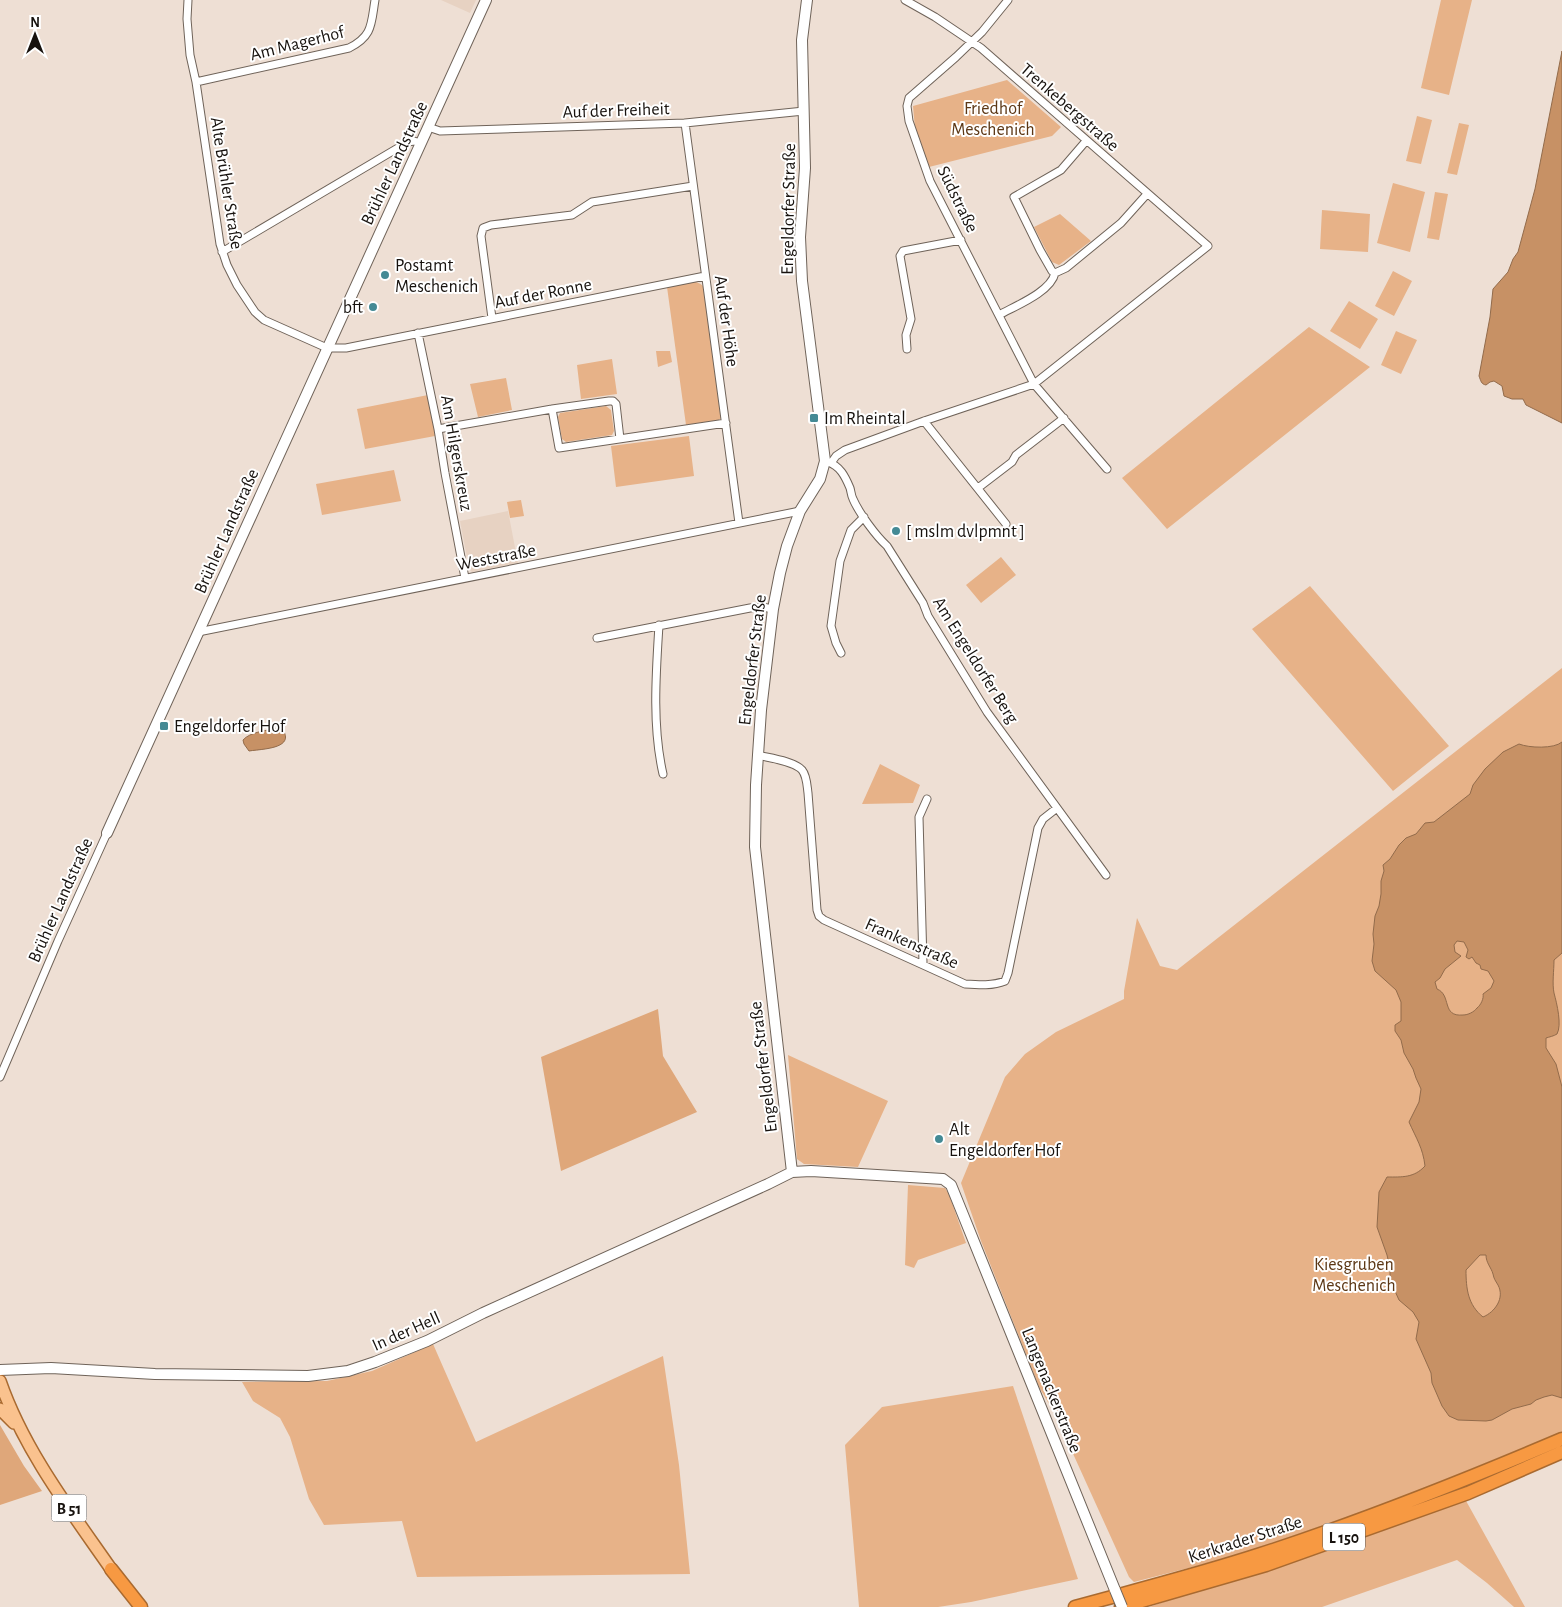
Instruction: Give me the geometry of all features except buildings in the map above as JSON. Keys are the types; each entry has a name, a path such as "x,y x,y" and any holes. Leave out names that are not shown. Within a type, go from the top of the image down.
{"highway":[{"name":"Kerkrader Straße","path":"1075,1607 1156,1586 1261,1554 1364,1519 1454,1485 1562,1439"},
{"name":"Kerkrader Straße","path":"1122,1607 1266,1565 1468,1493 1562,1452"},
{"path":"111,1569 130,1607"},
{"path":"111,1569 141,1607"}],"main road":[{"name":"B 51","path":"0,1381 20,1429 42,1468 111,1569"},
{"path":"0,1409 20,1429"}],"street":[{"name":"Alte Brühler Straße","path":"188,0 190,55 196,82 222,252 227,265 237,285 255,312 264,320 327,348"},
{"name":"Am Magerhof","path":"196,82 349,48 359,43 368,33 375,0"},
{"name":"Brühler Landstraße","path":"0,1077 58,941 486,0"},
{"name":"Engeldorfer Straße","path":"792,1172 755,847 757,755 773,609 787,546 800,511 828,462 802,282 800,237 806,168 802,40 807,0"},
{"name":"Trenkebergstraße","path":"904,0 935,17 971,41 1208,246 1034,384"},
{"name":"Südstraße","path":"1008,0 982,32 909,98 907,106 911,131 930,181 1034,384 1107,469"},
{"name":"Auf der Freiheit","path":"428,127 440,131 685,123 804,111"},
{"name":"Auf der Höhe","path":"685,123 739,523"},
{"path":"1055,273 1040,250 1014,197 1061,170 1086,141"},
{"path":"222,252 408,142 421,143"},
{"path":"492,318 481,236 483,228 491,225 572,215 592,202 694,186"},
{"path":"999,315 1030,299 1051,282 1055,273 1066,268 1121,223 1147,194"},
{"path":"907,349 906,335 910,319 900,256 903,251 961,240"},
{"name":"Auf der Ronne","path":"327,348 346,348 706,276"},
{"name":"Am Hilgerskreuz","path":"418,333 438,428 465,578"},
{"path":"828,462 845,450 1034,384"},
{"path":"438,428 610,401 616,404 620,439"},
{"path":"552,409 559,448 726,423"},
{"path":"978,488 1012,462 1016,455 1064,418"},
{"path":"924,421 1006,524"},
{"name":"Am Engeldorfer Berg","path":"828,462 839,468 850,489 852,498 879,539 887,546 918,595 928,616 987,712 1106,875"},
{"name":"Weststraße","path":"198,632 800,511"},
{"path":"841,653 831,626 840,561 851,530 864,517"},
{"path":"597,638 750,608 773,609"},
{"path":"659,625 656,683 658,750 663,774"},
{"name":"Frankenstraße","path":"757,755 795,765 802,770 805,776 817,910 820,916 824,920 923,963 965,984 998,984 1005,981 1038,828 1043,819 1057,808"},
{"path":"923,963 919,817 927,799"},
{"name":"Langenackerstraße","path":"792,1172 810,1171 943,1179 951,1184 1122,1607"},
{"name":"In der Hell","path":"0,1370 51,1368 155,1374 308,1376 348,1371 428,1341 482,1313 792,1172"}],"shaded area":[{"path":"441,0 476,0 470,13"},
{"path":"1562,51 1562,423 1526,405 1523,399 1512,399 1504,396 1502,386 1494,381 1484,385 1479,376 1493,289 1508,272 1518,252 1535,189"},
{"path":"508,511 518,563 472,572 469,568 460,521"},
{"path":"277,729 283,730 285,736 284,741 275,747 249,751 244,744 243,740 250,735"},
{"path":"1562,742 1562,953 1554,960 1553,985 1559,1025 1557,1034 1546,1038 1546,1048 1556,1064 1562,1087 1562,1398 1552,1395 1544,1397 1531,1404 1512,1409 1492,1420 1458,1420 1449,1416 1442,1406 1432,1383 1431,1373 1416,1339 1419,1322 1413,1312 1399,1300 1390,1280 1387,1255 1377,1227 1379,1192 1387,1177 1412,1175 1425,1166 1421,1148 1409,1122 1419,1102 1421,1089 1404,1053 1401,1040 1395,1031 1395,1025 1401,1021 1401,1002 1396,990 1375,971 1372,961 1375,916 1381,894 1383,865 1406,838 1416,834 1425,823 1434,822 1470,794 1473,785 1485,769 1503,752 1519,744 1541,747","holes":["1457,941 1464,942 1468,950 1466,957 1469,959 1472,957 1480,965 1481,969 1488,971 1494,981 1491,988 1483,994 1483,999 1478,1007 1473,1012 1465,1015 1452,1013 1442,992 1437,989 1435,982 1440,978 1445,969 1461,956 1455,952 1454,945","1480,1255 1486,1255 1500,1290 1498,1304 1483,1317 1471,1302 1467,1290 1466,1277 1466,1270"]},
{"path":"658,1009 663,1056 697,1112 561,1171 541,1057"},
{"path":"0,1425 24,1466 42,1491 0,1505"}],"green space":[{"path":"1441,0 1472,0 1449,95 1421,88"},
{"name":"Friedhof Meschenich","path":"1007,80 1061,127 1052,136 929,167 915,129 913,106"},
{"path":"1417,116 1432,120 1421,164 1406,161"},
{"path":"1459,123 1469,125 1457,175 1447,173"},
{"path":"1393,183 1425,192 1410,252 1377,243"},
{"path":"1435,192 1448,194 1439,240 1427,238"},
{"path":"1322,210 1370,214 1368,252 1320,249"},
{"path":"1060,214 1091,241 1059,265 1052,262 1034,227"},
{"path":"1393,271 1412,281 1394,316 1375,306"},
{"path":"690,281 699,283 705,289 722,414 718,421 686,425 667,287"},
{"path":"1349,301 1378,319 1360,349 1330,331"},
{"path":"1309,327 1370,367 1167,529 1122,478"},
{"path":"1396,331 1417,340 1401,374 1381,365"},
{"path":"656,351 670,351 672,362 658,367"},
{"path":"612,359 617,394 581,399 577,365"},
{"path":"506,378 512,410 478,417 470,384"},
{"path":"428,395 435,436 365,449 357,409"},
{"path":"606,406 611,410 614,431 612,435 566,442 562,439 558,417 560,413"},
{"path":"689,436 694,476 616,487 611,446"},
{"path":"394,470 401,501 322,515 316,484"},
{"path":"521,500 524,516 510,518 507,502"},
{"path":"1001,557 1016,575 981,603 966,585"},
{"path":"1310,586 1449,746 1393,791 1252,629"},
{"name":"Kiesgruben Meschenich","path":"1562,668 1562,1432 1385,1504 1239,1555 1134,1582 1129,1577 1055,1414 1039,1387 981,1241 961,1183 1005,1077 1025,1054 1056,1032 1124,999 1137,918 1160,966 1177,970"},
{"path":"880,764 920,785 913,803 862,804"},
{"path":"788,1055 888,1101 858,1167 804,1164 797,1159"},
{"path":"908,1185 945,1188 949,1194 966,1243 918,1260 914,1268 905,1265"},
{"path":"433,1344 476,1442 663,1356 679,1465 690,1574 417,1577 402,1521 324,1525 309,1499 290,1437 280,1418 253,1401 242,1382 327,1381 372,1371"},
{"path":"1013,1386 1078,1579 971,1602 938,1607 859,1607 845,1445 882,1407"},
{"path":"1465,1499 1525,1607 1514,1607 1457,1560 1322,1607 1149,1607"}],"place":[{"name":"Postamt Meschenich","path":"385,275"},
{"name":"bft","path":"373,307"},
{"name":"Im Rheintal","path":"814,418"},
{"name":"[ mslm dvlpmnt ]","path":"896,531"},
{"name":"Engeldorfer Hof","path":"164,726"},
{"name":"Alt Engeldorfer Hof","path":"939,1139"}]}
